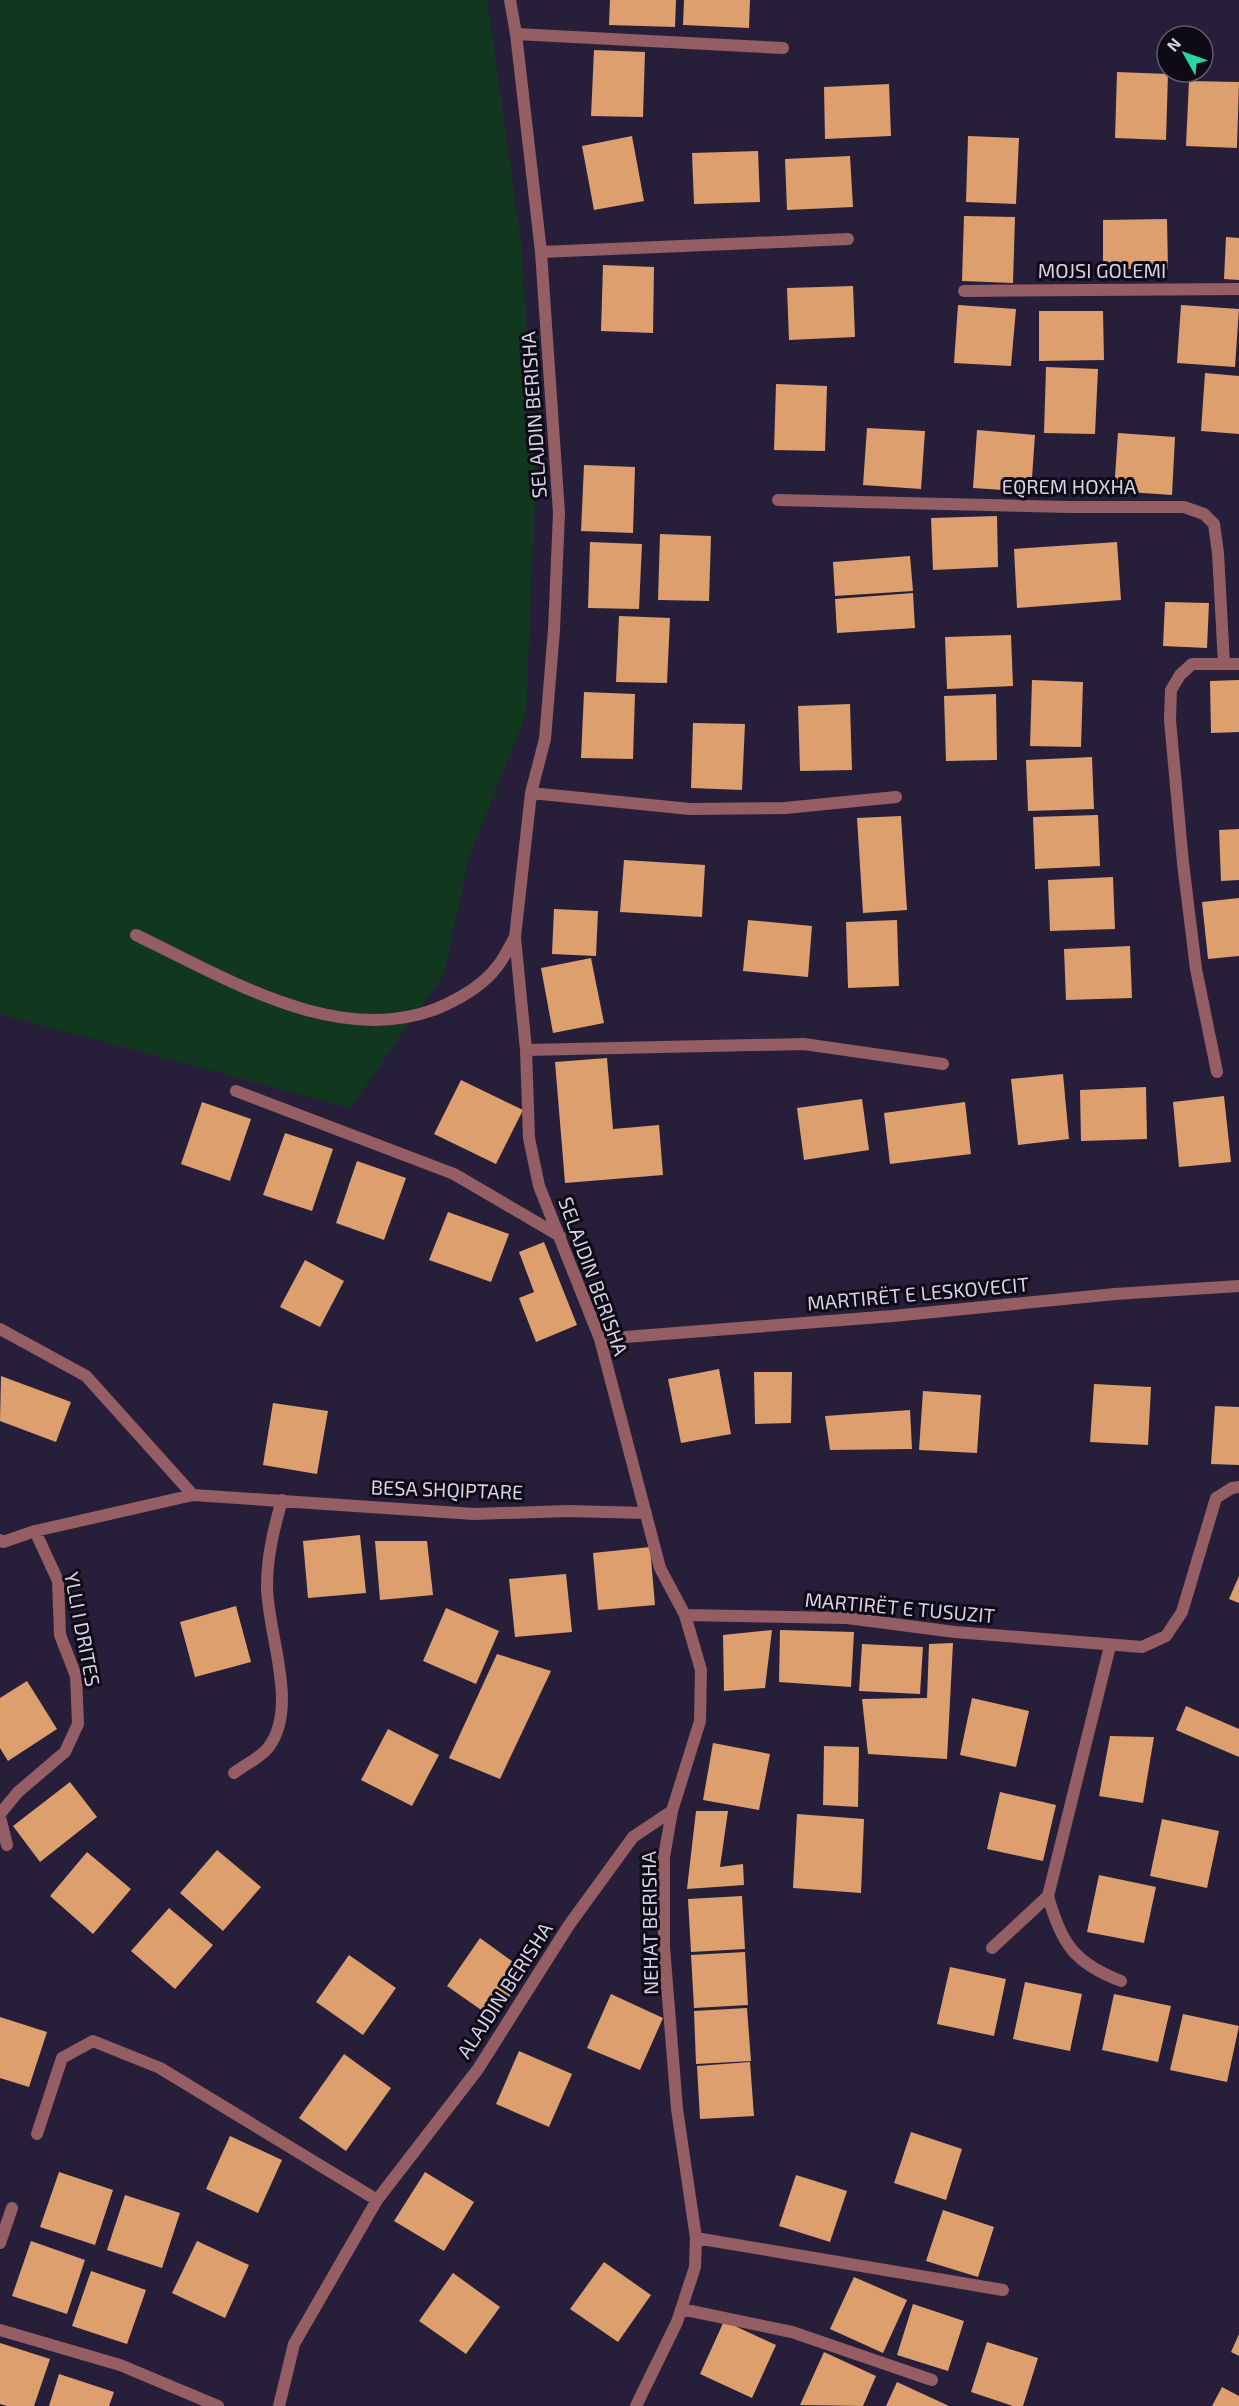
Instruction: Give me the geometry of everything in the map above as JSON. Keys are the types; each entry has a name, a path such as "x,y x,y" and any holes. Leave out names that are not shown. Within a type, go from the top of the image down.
{"street":[{"name":"SELAJDIN BERISHA","path":"510,0 542,252 559,513 554,630 545,739 531,794 515,937 526,1050 529,1138 539,1186 600,1339 646,1513"},
{"path":"516,34 783,48"},
{"path":"542,252 848,239"},
{"name":"MOJSI GOLEMI","path":"964,291 1239,289"},
{"name":"EQREM HOXHA","path":"778,500 1069,507 1184,507 1204,514 1214,524 1218,553 1224,663"},
{"path":"1217,1072 1196,969 1183,863 1171,690 1180,675 1192,664 1239,664"},
{"path":"531,794 690,809 785,808 896,798"},
{"path":"136,935 275,1001 344,1018 390,1020 423,1015 468,994 496,969 515,937"},
{"path":"526,1050 804,1044 943,1064"},
{"path":"236,1091 454,1174 560,1236"},
{"name":"MARTIRËT E LESKOVECIT","path":"600,1339 893,1316 1115,1294 1239,1286"},
{"path":"0,1329 86,1376 193,1495"},
{"name":"MARTIRËT E TUSUZIT","path":"685,1615 847,1618 955,1632 1142,1647 1166,1636 1182,1612 1216,1498 1232,1488 1239,1487"},
{"name":"BESA SHQIPTARE","path":"1,1542 193,1495 474,1514 568,1510 646,1513"},
{"path":"234,1773 268,1749 281,1720 280,1678 267,1586 272,1535 282,1500"},
{"name":"NEHAT BERISHA","path":"636,2406 681,2309 695,2267 696,2238 677,2109 664,1947 664,1857 672,1811 699,1721 701,1670 685,1615 660,1568 646,1513"},
{"name":"YLLI I DRITES","path":"7,1845 0,1816 18,1792 65,1752 78,1724 75,1676 60,1635 58,1581 35,1532"},
{"path":"1110,1646 1048,1896 1055,1920 1067,1946 1096,1971 1121,1981"},
{"name":"ALAJDIN BERISHA","path":"279,2406 294,2344 377,2200 478,2069 569,1925 633,1837 672,1811"},
{"path":"992,1948 1048,1896"},
{"path":"37,2134 62,2058 93,2041 160,2068 377,2200"},
{"path":"0,2243 12,2208"},
{"path":"696,2238 1003,2290"},
{"path":"681,2309 792,2332 932,2380"},
{"path":"0,2330 120,2364 218,2406"}],"green space":[{"path":"0,0 487,0 521,241 536,476 526,714 469,857 444,974 350,1108 0,1014"}],"building":[{"path":"610,0 676,0 675,27 609,25"},
{"path":"684,0 750,0 749,28 683,25"},
{"path":"594,50 645,52 643,117 591,116"},
{"path":"1117,72 1155,73 1155,84 1168,84 1166,140 1115,138"},
{"path":"1239,82 1237,148 1186,146 1189,84"},
{"path":"889,84 891,136 825,139 824,87"},
{"path":"632,136 644,201 594,210 582,146"},
{"path":"968,136 1019,138 1016,204 966,202"},
{"path":"758,151 760,202 694,204 692,153"},
{"path":"850,156 853,207 787,210 785,159"},
{"path":"964,216 1015,217 1013,283 962,281"},
{"path":"1167,219 1168,269 1103,269 1103,220"},
{"path":"1226,237 1239,238 1239,280 1224,279"},
{"path":"603,265 654,267 653,333 601,331"},
{"path":"853,286 855,337 789,340 787,288"},
{"path":"958,305 1016,309 1011,366 954,363"},
{"path":"1181,305 1239,309 1235,367 1177,363"},
{"path":"1039,311 1103,311 1104,360 1039,361"},
{"path":"1046,367 1098,369 1095,434 1044,433"},
{"path":"1205,373 1239,376 1239,434 1201,431"},
{"path":"776,384 827,386 825,451 774,450"},
{"path":"867,428 925,431 921,489 863,485"},
{"path":"977,430 1035,435 1031,492 973,488"},
{"path":"1118,433 1175,437 1172,495 1114,491"},
{"path":"584,465 635,467 633,533 581,531"},
{"path":"997,516 998,567 933,570 931,518"},
{"path":"660,534 711,536 709,601 658,600"},
{"path":"590,542 642,544 639,609 588,608"},
{"path":"1117,542 1121,600 1017,608 1014,549"},
{"path":"910,556 913,591 835,596 833,562"},
{"path":"913,593 915,628 837,633 835,599"},
{"path":"1165,602 1209,603 1207,648 1163,646"},
{"path":"619,616 670,618 667,683 616,682"},
{"path":"1011,635 1013,686 947,689 945,637"},
{"path":"1032,680 1083,682 1081,747 1030,746"},
{"path":"1239,680 1239,732 1211,733 1210,681"},
{"path":"584,692 635,694 633,759 581,758"},
{"path":"996,694 997,760 946,761 944,696"},
{"path":"850,704 852,770 800,771 798,706"},
{"path":"693,723 745,724 742,790 691,788"},
{"path":"1092,757 1094,809 1028,811 1026,760"},
{"path":"1098,815 1100,866 1035,869 1033,817"},
{"path":"901,816 907,910 863,913 857,818"},
{"path":"1239,829 1239,880 1221,881 1219,830"},
{"path":"624,860 705,865 702,917 620,912"},
{"path":"1113,877 1115,929 1050,931 1048,880"},
{"path":"1239,898 1239,956 1208,959 1202,902"},
{"path":"554,909 598,911 596,956 552,954"},
{"path":"748,920 812,926 808,977 743,971"},
{"path":"897,920 899,986 848,988 846,922"},
{"path":"1130,946 1132,998 1066,1000 1064,949"},
{"path":"591,958 604,1023 553,1033 541,968"},
{"path":"607,1058 613,1129 659,1125 663,1175 565,1183 555,1062"},
{"path":"1063,1074 1069,1139 1018,1145 1011,1079"},
{"path":"461,1080 523,1110 496,1164 434,1134"},
{"path":"1146,1087 1147,1139 1081,1141 1080,1090"},
{"path":"1224,1096 1231,1162 1179,1167 1173,1102"},
{"path":"862,1099 869,1150 804,1160 797,1108"},
{"path":"202,1102 251,1119 230,1181 181,1164"},
{"path":"965,1102 971,1154 890,1164 884,1113"},
{"path":"285,1133 333,1149 312,1211 263,1195"},
{"path":"357,1161 406,1178 384,1240 336,1223"},
{"path":"448,1212 509,1234 491,1282 429,1260"},
{"path":"544,1242 577,1325 536,1342 519,1298 534,1292 519,1252"},
{"path":"305,1260 344,1281 320,1327 280,1307"},
{"path":"719,1369 731,1434 681,1443 668,1379"},
{"path":"754,1372 792,1372 791,1423 755,1424"},
{"path":"1,1376 71,1402 56,1442 0,1421"},
{"path":"1094,1384 1151,1387 1148,1445 1090,1442"},
{"path":"923,1391 981,1395 977,1453 919,1450"},
{"path":"273,1403 328,1411 317,1474 263,1465"},
{"path":"1215,1406 1239,1407 1239,1465 1211,1464"},
{"path":"910,1410 912,1449 830,1450 825,1416"},
{"path":"360,1535 366,1593 308,1598 303,1541"},
{"path":"375,1541 427,1541 433,1595 380,1600"},
{"path":"650,1547 655,1605 598,1610 593,1553"},
{"path":"566,1574 572,1632 515,1637 509,1579"},
{"path":"1239,1576 1239,1603 1229,1599"},
{"path":"236,1606 251,1662 195,1677 180,1622"},
{"path":"446,1608 499,1631 476,1684 423,1661"},
{"path":"772,1630 765,1688 724,1691 723,1635"},
{"path":"780,1630 854,1632 851,1687 779,1682"},
{"path":"953,1643 947,1759 868,1754 862,1699 927,1698 929,1644"},
{"path":"862,1644 923,1647 920,1694 859,1691"},
{"path":"497,1654 551,1671 500,1779 449,1758"},
{"path":"27,1681 57,1729 8,1761 0,1748 0,1698"},
{"path":"972,1698 1029,1711 1016,1767 960,1755"},
{"path":"1186,1706 1239,1729 1239,1757 1176,1730"},
{"path":"388,1729 439,1755 412,1806 361,1780"},
{"path":"1110,1736 1154,1737 1143,1803 1099,1796"},
{"path":"713,1743 770,1754 759,1810 703,1800"},
{"path":"824,1746 859,1747 858,1807 823,1805"},
{"path":"70,1782 97,1817 40,1862 13,1826"},
{"path":"1000,1792 1056,1805 1043,1861 987,1849"},
{"path":"696,1811 728,1811 720,1867 743,1864 744,1885 687,1889"},
{"path":"797,1814 864,1819 861,1893 793,1888"},
{"path":"1162,1819 1219,1831 1207,1888 1150,1876"},
{"path":"217,1850 261,1887 223,1931 180,1893"},
{"path":"87,1852 131,1889 93,1934 50,1896"},
{"path":"1099,1875 1156,1887 1144,1943 1087,1932"},
{"path":"742,1896 745,1949 691,1952 688,1899"},
{"path":"169,1908 213,1945 175,1989 131,1951"},
{"path":"480,1938 527,1972 494,2019 447,1986"},
{"path":"745,1952 748,2005 694,2008 691,1955"},
{"path":"349,1955 396,1988 363,2035 316,2002"},
{"path":"950,1967 1006,1979 994,2036 937,2024"},
{"path":"1025,1982 1082,1994 1070,2051 1013,2039"},
{"path":"611,1994 663,2018 640,2070 587,2048"},
{"path":"1114,1994 1171,2006 1158,2062 1102,2050"},
{"path":"747,2008 751,2061 696,2064 694,2011"},
{"path":"1183,2014 1239,2026 1227,2082 1170,2070"},
{"path":"0,2017 47,2032 29,2087 0,2078"},
{"path":"519,2051 572,2074 549,2127 496,2104"},
{"path":"344,2054 391,2088 346,2151 299,2118"},
{"path":"750,2062 754,2116 700,2119 697,2066"},
{"path":"911,2132 962,2149 946,2200 894,2183"},
{"path":"230,2136 282,2160 258,2213 206,2189"},
{"path":"59,2172 113,2190 95,2245 40,2227"},
{"path":"425,2172 474,2202 444,2251 394,2221"},
{"path":"796,2175 847,2191 830,2242 779,2226"},
{"path":"125,2195 180,2213 162,2268 107,2250"},
{"path":"943,2210 994,2227 978,2277 926,2261"},
{"path":"31,2241 85,2260 67,2314 12,2296"},
{"path":"197,2241 249,2265 225,2318 172,2293"},
{"path":"604,2262 651,2295 618,2342 570,2309"},
{"path":"91,2271 146,2290 127,2344 72,2326"},
{"path":"453,2273 500,2307 466,2354 419,2321"},
{"path":"854,2277 907,2300 883,2353 830,2329"},
{"path":"913,2304 964,2321 948,2371 897,2355"},
{"path":"724,2321 776,2345 752,2398 700,2374"},
{"path":"1239,2334 1239,2356 1231,2352"},
{"path":"987,2342 1038,2358 1023,2406 1013,2406 971,2392"},
{"path":"0,2343 50,2359 34,2406 0,2404"},
{"path":"824,2352 876,2376 863,2406 800,2405"},
{"path":"59,2374 114,2392 109,2406 49,2406"},
{"path":"897,2382 949,2406 886,2406"},
{"path":"1222,2387 1239,2396 1239,2406 1212,2406"}]}
